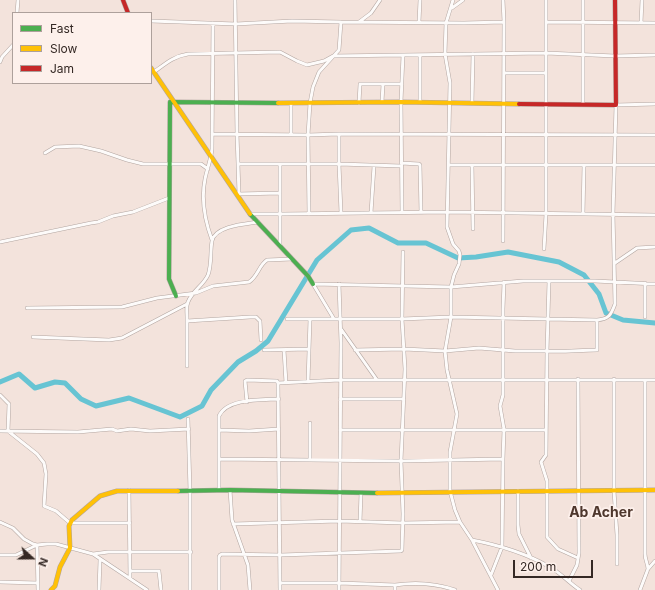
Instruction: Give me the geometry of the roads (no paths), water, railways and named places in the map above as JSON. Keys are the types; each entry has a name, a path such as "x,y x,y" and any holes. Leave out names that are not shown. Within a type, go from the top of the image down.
{"street":[{"path":"17,12 18,0"},
{"path":"123,0 128,12"},
{"path":"235,0 238,194"},
{"path":"359,22 371,13 380,0"},
{"path":"419,22 420,0"},
{"path":"453,0 452,8 446,23 444,54 450,77 447,227 449,236 460,255 459,264 451,287 451,317 446,351 449,381 452,398 456,409 449,460 450,491 460,522 472,540 498,590"},
{"path":"452,8 463,0"},
{"path":"503,0 503,241"},
{"path":"544,249 546,214 545,134 547,104 546,0"},
{"path":"583,0 584,104"},
{"path":"288,319 402,319 451,317 503,319 605,319 613,310 615,304 613,214 616,105 615,0"},
{"path":"641,23 642,0"},
{"path":"152,22 236,24 292,22 504,22"},
{"path":"309,214 308,135 310,103 317,76 339,50 341,22"},
{"path":"546,22 655,23"},
{"path":"187,366 187,304 192,294 200,287 208,274 211,259 212,240 205,215 204,204 205,179 211,157 214,103 213,23"},
{"path":"0,62 2,57 12,45"},
{"path":"154,72 180,55 214,53 280,52 307,65 324,61 333,56 546,53 616,56 655,55"},
{"path":"472,103 473,54"},
{"path":"420,55 420,102"},
{"path":"402,213 401,102 403,56"},
{"path":"152,69 211,157 238,194 250,214 308,276 334,319"},
{"path":"504,73 546,73"},
{"path":"359,103 360,84 402,84"},
{"path":"382,102 383,84"},
{"path":"176,296 169,279 170,102 655,104"},
{"path":"291,103 291,135"},
{"path":"212,134 655,135"},
{"path":"339,134 341,213"},
{"path":"45,153 55,147 79,146 143,164 201,164 208,169"},
{"path":"238,164 339,164 374,166 419,164 421,212"},
{"path":"280,164 280,246"},
{"path":"584,164 584,214"},
{"path":"449,165 655,165"},
{"path":"472,165 473,229"},
{"path":"371,213 374,166"},
{"path":"238,194 280,193"},
{"path":"0,242 91,222 98,222 113,216 138,211 169,198"},
{"path":"250,214 448,212 503,214 655,215"},
{"path":"212,240 219,232 238,224 258,222"},
{"path":"615,263 637,248 655,247"},
{"path":"219,590 220,554 340,553 402,550 403,492 401,461 405,380 402,319 403,252"},
{"path":"27,308 122,307 144,301 192,294 213,286 249,282 267,260 292,259"},
{"path":"313,284 451,287 504,282 549,281 655,284"},
{"path":"549,281 546,380 546,454 541,462 547,481 547,537 558,549 578,558"},
{"path":"491,575 502,547 504,429 500,406 503,395 504,379 504,282"},
{"path":"645,283 645,318"},
{"path":"339,284 339,590"},
{"path":"33,337 109,340 122,338 187,304"},
{"path":"187,321 256,317 260,321 261,340"},
{"path":"308,382 310,319"},
{"path":"355,350 404,349 446,351 479,348 570,352 597,350 597,320"},
{"path":"340,328 377,380"},
{"path":"264,350 309,349"},
{"path":"284,350 286,383"},
{"path":"568,581 577,565 578,558 578,379"},
{"path":"614,379 614,491 617,564"},
{"path":"247,402 245,381 247,380 277,381 278,383 286,383 340,380 655,380"},
{"path":"645,380 645,559 648,564 648,569"},
{"path":"278,383 281,554 280,590"},
{"path":"0,395 9,404 8,431"},
{"path":"219,490 219,416 223,409 231,404 279,399"},
{"path":"340,399 404,399"},
{"path":"188,419 191,552 190,590"},
{"path":"310,422 310,460"},
{"path":"0,430 78,432 117,431 131,428 150,431 188,429"},
{"path":"219,430 249,431 279,429"},
{"path":"340,430 546,430"},
{"path":"8,431 37,454 44,463 46,474 44,506 56,511 70,523 130,523"},
{"path":"219,459 401,461 503,459"},
{"path":"52,590 55,586 60,567 70,548 68,533 70,523 77,515 100,496 107,493 129,490 230,490 360,493 655,490"},
{"path":"129,490 130,578"},
{"path":"230,490 231,516 249,569 250,590"},
{"path":"518,491 519,534 531,558"},
{"path":"360,493 360,522"},
{"path":"233,524 280,524 339,521 403,523 460,522"},
{"path":"0,522 13,528 24,539 37,546"},
{"path":"472,540 502,547 549,566 580,590"},
{"path":"0,554 16,555 37,546 50,543 92,554 147,590"},
{"path":"37,546 38,590"},
{"path":"92,554 191,552"},
{"path":"99,590 100,560"},
{"path":"640,590 648,569 655,561"},
{"path":"130,571 159,571 161,590"},
{"path":"0,582 38,583"},
{"path":"280,583 395,585 422,583 455,590"},
{"path":"642,584 644,590"},
{"path":"395,585 395,590"}],"waterway":[{"path":"0,382 19,374 35,388 55,382 65,383 81,399 96,406 129,398 180,417 202,406 211,390 238,362 256,351 268,341 317,260 351,230 369,228 398,243 426,243 458,258 508,252 559,262 584,275 599,294 606,313 623,320 655,323"}],"district":[{"name":"Ab Acher","path":"601,513"}]}
